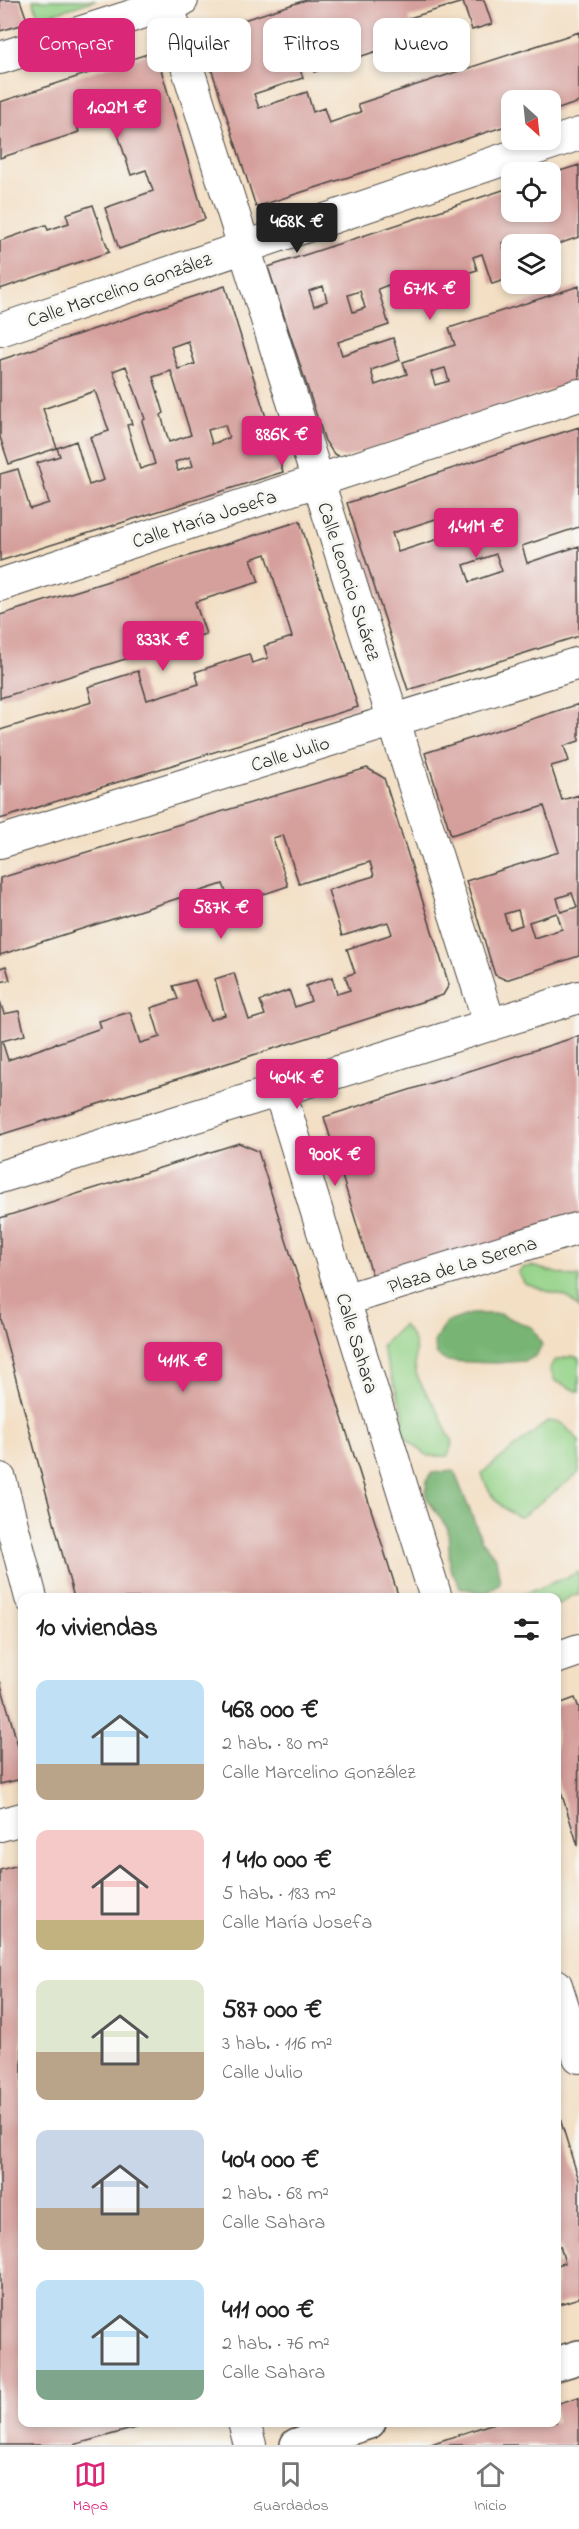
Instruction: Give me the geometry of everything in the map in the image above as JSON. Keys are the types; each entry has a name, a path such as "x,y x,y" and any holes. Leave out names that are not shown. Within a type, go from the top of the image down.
{"street":[{"path":"0,58 172,2"},
{"name":"Calle Leoncio Suárez","path":"172,2 243,246 490,1025"},
{"name":"Calle Marcelino González","path":"0,330 579,134"},
{"name":"Calle María Josefa","path":"0,585 579,395"},
{"name":"Calle Julio","path":"0,842 579,663"},
{"path":"0,1177 579,997"},
{"name":"Calle Sahara","path":"279,1089 434,1593"},
{"name":"Plaza de La Serena","path":"344,1300 579,1228"},
{"path":"0,1479 30,1593"},
{"path":"561,1656 579,1650"},
{"path":"0,1825 18,1820"},
{"path":"561,2001 579,2057"},
{"path":"561,2362 579,2357"},
{"path":"245,2427 250,2445"},
{"path":"297,2445 353,2427"}],"green space":[{"path":"33,0 96,0 39,18"},
{"path":"531,1266 572,1277 579,1276 579,1309 569,1298 525,1284 518,1273 522,1268"},
{"path":"470,1314 500,1314 533,1328 542,1345 536,1356 524,1361 496,1363 446,1361 437,1355 434,1342 445,1323"},
{"path":"403,1325 415,1345 418,1378 453,1441 448,1456 428,1456 407,1439 402,1430 403,1411 381,1346"},
{"path":"572,1356 579,1358 579,1392 555,1381 550,1368 554,1361"},
{"path":"548,1421 562,1423 579,1441 579,1473 521,1517 514,1515 496,1500 487,1487 482,1473"},
{"path":"454,1471 482,1541 496,1558 500,1583 486,1593 460,1587 450,1568 448,1529 427,1499 426,1482 432,1473"},
{"path":"579,1572 579,1595 571,1596 561,1603 561,1593 527,1593"}],"building":[{"path":"0,0 20,0 26,18 18,18 18,26 0,31"},
{"path":"306,0 484,0 492,24 472,30 463,2 409,18 373,18 373,52 361,56 361,18 263,18 263,72 301,72 303,78 254,94 259,108 307,92 313,112 324,108 329,123 361,112 358,104 456,72 470,72 470,68 579,32 579,102 561,108 561,90 501,90 501,128 256,207 212,72 251,72 250,18"},
{"path":"147,54 147,72 162,72 205,219 119,249 105,208 153,191 146,170 131,175 116,128 126,125 121,108 76,123 79,132 0,158 0,102 92,72 135,72 135,58"},
{"path":"579,165 579,237 561,243 561,234 501,234 501,281 492,284 482,254 473,257 477,270 393,297 388,285 378,289 389,325 338,342 342,355 393,338 400,360 371,370 375,385 407,374 403,362 455,345 449,328 554,294 561,294 561,292 579,286 579,381 344,458 334,454 325,441 268,267 501,191 501,222 561,222 561,171","holes":["323,286 327,301 314,306 309,291","360,291 365,308 353,312 348,295","445,368 449,381 435,385 431,372"]},
{"path":"93,205 109,252 0,289 0,241 46,225 48,230 69,223 66,214"},
{"path":"225,286 283,472 0,561 0,474 18,469 30,509 49,503 37,463 60,456 57,448 9,464 0,437 0,360","holes":["188,341 195,364 178,369 171,347","126,366 145,419 142,421 155,464 140,469 127,425 132,424 113,371","171,371 191,435 169,442 161,415 164,413 153,377","95,391 109,431 90,437 104,480 89,485 76,441 57,448 43,409","225,425 229,438 212,444 208,430","190,457 193,466 178,471 175,462"]},
{"path":"579,427 579,527 522,546 527,563 579,546 579,636 408,690 347,503","holes":["448,515 454,534 398,552 392,533","496,554 502,571 470,582 464,565"]},
{"path":"300,521 358,707 0,819 0,730 92,702 88,687 138,671 147,700 199,684 195,672 249,654 252,663 268,658 264,646 292,637 266,554 251,559 259,582 195,602 206,634 0,698 0,615"},
{"path":"579,704 579,741 564,746 569,761 551,766 562,800 579,795 579,956 506,980 495,975 466,881 559,852 544,806 451,835 425,753","holes":["572,893 577,907 561,912 557,898","518,910 522,925 509,929 504,914","557,913 562,929 534,938 529,922"]},
{"path":"367,768 384,778 449,985 443,995 0,1135 0,1001 4,1014 19,1011 25,1035 2,1041 8,1060 101,1028 99,1021 130,1012 140,1043 160,1037 151,1008 178,999 173,986 195,980 210,1020 225,1015 215,979 234,973 249,1020 265,1015 260,1001 289,990 295,1007 311,1001 306,986 332,977 337,994 350,990 345,976 355,973 347,949 392,934 388,922 342,936 328,890 374,876 370,862 299,884 283,835 273,838 288,886 231,905 223,884 0,955 0,878"},
{"path":"6,966 10,980 0,982 0,968"},
{"path":"579,1036 579,1219 375,1284 324,1117"},
{"path":"239,1143 258,1151 397,1593 73,1593 0,1319 0,1218"},
{"path":"0,1681 18,1746 18,1780 0,1784"},
{"path":"575,1698 579,1708 578,1846 561,1792 561,1703"},
{"path":"18,1865 18,2427 139,2427 73,2445 0,2445 0,1870"},
{"path":"561,2122 579,2180 579,2298 561,2303 561,2264 565,2263 561,2249"},
{"path":"579,2397 579,2445 428,2445 482,2427 561,2427 561,2402"}]}
